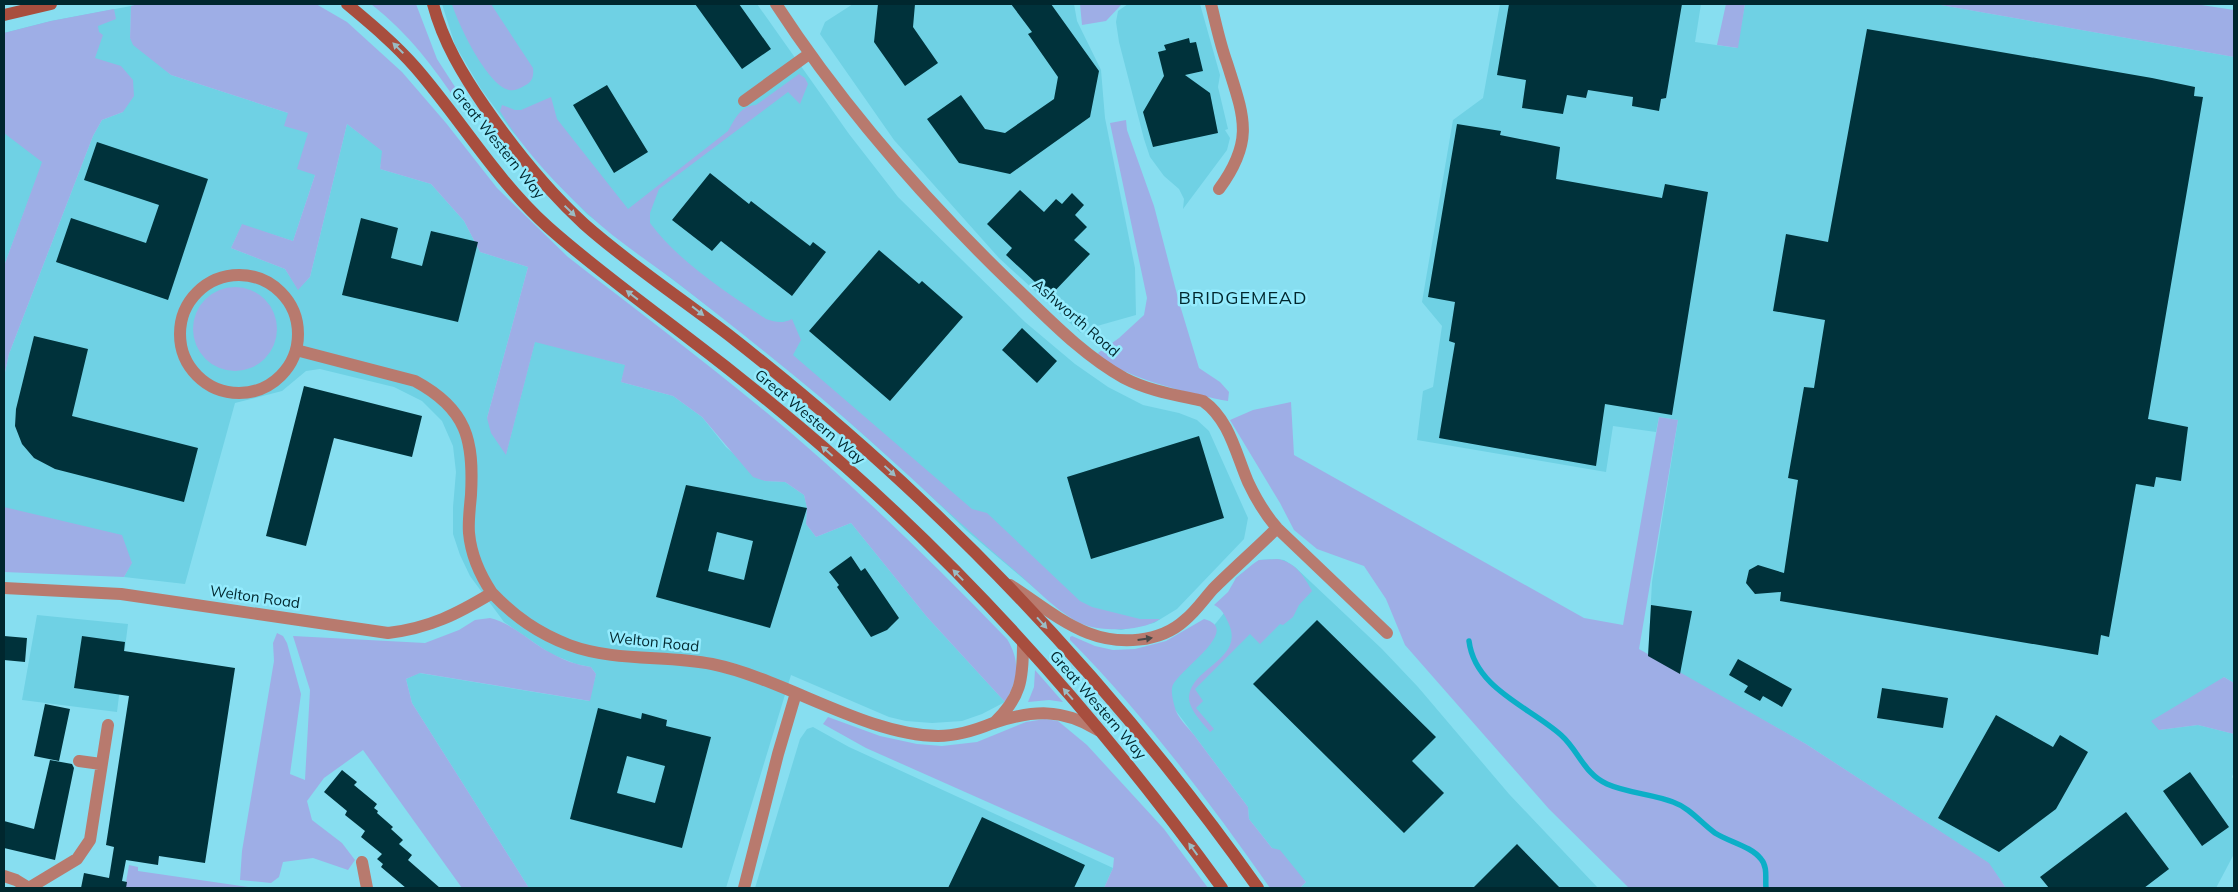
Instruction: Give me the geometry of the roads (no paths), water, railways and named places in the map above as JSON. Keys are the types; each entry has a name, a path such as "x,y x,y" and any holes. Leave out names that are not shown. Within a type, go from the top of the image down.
{"main road":[{"path":"4,15 51,4"},
{"name":"Great Western Way","path":"347,4 381,32 416,67 491,166 545,224 586,259 718,361 846,468 935,551 1023,644 1100,731 1178,828 1222,888"},
{"name":"Great Western Way","path":"433,4 448,46 468,82 530,168 565,206 605,241 808,398 920,499 997,575 1096,682 1135,727 1212,824 1258,888"}],"street":[{"name":"Ashworth Road","path":"776,4 840,96 912,182 957,232 1058,328 1101,364 1126,379 1148,389 1203,401 1211,407 1228,432 1260,506 1277,528 1387,633"},
{"path":"1211,4 1241,106 1244,127 1242,146 1237,160 1219,189"},
{"path":"744,101 809,54"},
{"path":"234,275 253,276 270,284 285,296 294,312 298,331 296,350 289,367 276,381 259,391 241,394 222,392 208,386 196,377 187,365 181,351 179,334 181,317 189,301 200,288 215,280 234,275"},
{"name":"Welton Road","path":"296,350 415,381 427,388 454,412 467,432 470,444 472,461 469,533 473,556 483,579 492,593 521,621 538,631 572,646 622,656 711,664 766,681 881,725 922,734 952,735 1022,715 1046,712 1071,716 1100,731"},
{"path":"997,575 1063,621 1088,634 1106,638 1144,639 1170,632 1186,620 1214,589 1277,528"},
{"name":"Welton Road","path":"4,588 121,594 388,633 430,625 457,614 492,593"},
{"path":"994,723 1018,693 1023,677 1023,644"},
{"path":"744,888 778,754 796,693"},
{"path":"4,876 16,880 29,888 69,865 84,851 92,831 108,726"},
{"path":"80,760 101,764"},
{"path":"362,862 367,888"}],"waterway":[{"path":"1469,641 1473,658 1493,684 1506,696 1561,735 1599,780 1615,787 1665,799 1679,805 1715,833 1746,847 1757,855 1765,866 1766,888"}],"district":[{"name":"BRIDGEMEAD","path":"1243,298"}]}
